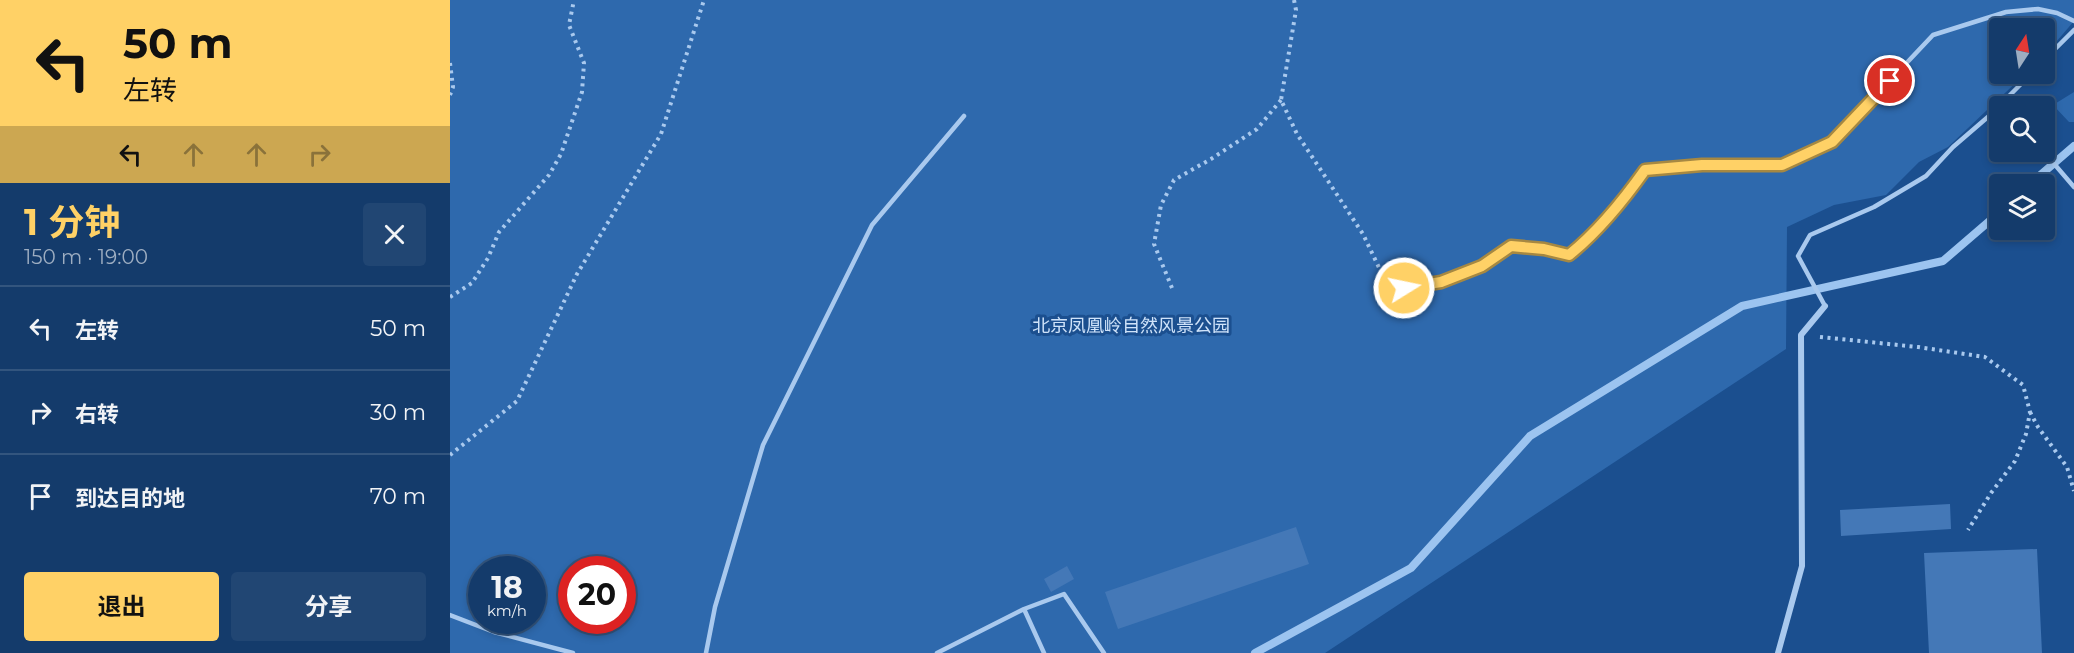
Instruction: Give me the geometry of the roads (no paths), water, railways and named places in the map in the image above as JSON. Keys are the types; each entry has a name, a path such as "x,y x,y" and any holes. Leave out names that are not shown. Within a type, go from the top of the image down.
{"street":[{"path":"1778,653 1802,566 1801,335 1825,306"}],"lane":[{"path":"1404,288 1441,282 1482,266 1511,246 1544,249 1569,255 1623,202 1645,170 1702,165 1782,165 1832,142 1933,34 2006,12 2038,9 2057,13 2074,21"},
{"path":"2055,49 2074,30"},
{"path":"2009,96 2021,84"},
{"path":"706,653 715,607 764,445 872,225 964,116"},
{"path":"1825,306 1798,256 1810,235 1874,207 1926,176 1953,147 1989,116"},
{"path":"2053,162 2074,187"},
{"path":"937,653 1024,609 1064,594 1104,653"},
{"path":"1024,609 1044,653"},
{"path":"450,615 494,632 573,653"}],"waterway":[{"path":"2042,174 2074,146"},
{"path":"1255,653 1411,568 1530,436 1742,306 1943,261 1989,221"}],"park label":[{"name":"北京凤凰岭自然风景公园","path":"1131,326"}]}
